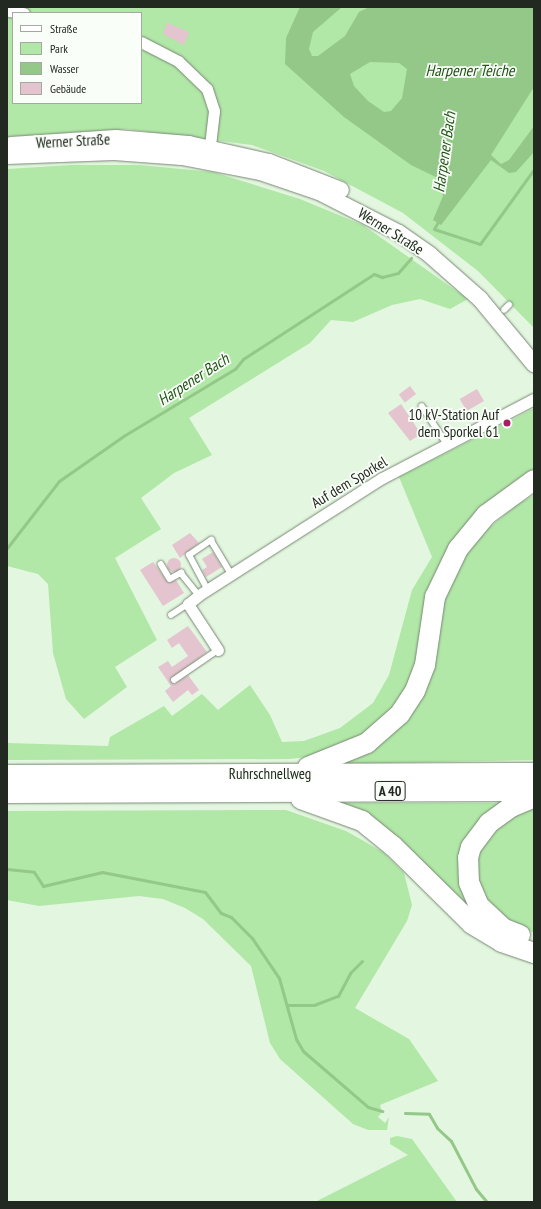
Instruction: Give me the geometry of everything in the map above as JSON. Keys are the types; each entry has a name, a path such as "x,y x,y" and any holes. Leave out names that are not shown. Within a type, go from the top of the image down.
{"highway":[{"path":"246,783 328,762 384,732 415,691 425,665 435,598 458,549 486,515 534,480"},
{"name":"Ruhrschnellweg","path":"7,793 534,773"},
{"name":"Ruhrschnellweg","path":"7,775 534,791"},
{"path":"246,783 304,799 362,821 393,846 472,924 502,942 534,952"},
{"path":"534,797 511,807 480,832 471,847 467,871 473,894 487,917 504,929 534,939"}],"main road":[{"name":"Werner Straße","path":"7,146 116,138 293,170 371,205 447,257 507,307 534,345"},
{"name":"Werner Straße","path":"7,156 114,152 209,154 319,192 399,233 480,299 534,364"}],"street":[{"path":"9,11 16,12"},
{"path":"142,43 178,61 207,89 214,112 209,154"},
{"name":"Auf dem Sporkel","path":"188,604 231,573 382,478 534,399"},
{"path":"188,604 218,650"}],"lane":[{"path":"422,406 447,444"},
{"path":"203,592 189,555 211,540 231,573"},
{"path":"161,564 170,579 181,573 203,592"},
{"name":"Auf dem Sporkel","path":"171,615 188,604"},
{"path":"174,680 218,650"}],"green space":[{"path":"7,7 534,7 534,328 478,271 403,213 324,171 252,145 126,129 7,137"},
{"path":"71,165 139,165 213,172 300,199 363,225 468,299 450,309 420,299 392,305 353,322 331,320 310,343 189,418 212,455 174,473 141,498 161,529 115,558 157,640 115,667 127,687 84,719 66,699 53,653 48,584 38,574 7,566 7,169"},
{"path":"534,408 534,471 450,545 428,599 420,662 398,705 365,736 315,756 290,759 7,760 7,743 108,746 110,737 164,706 172,716 202,694 218,710 250,685 270,715 282,742 304,741 340,728 373,703 389,675 412,590 432,557 399,477 503,424 510,424 509,421"},
{"path":"534,495 534,760 335,764 363,751 439,640 442,602 472,542 518,504"},
{"path":"333,803 509,803 465,851 500,934"},
{"path":"534,809 534,933 494,915 475,881 474,864 485,837 516,813"},
{"path":"286,810 346,831 383,852 404,873 412,905 407,921 355,1008 409,1039 438,1081 380,1105 382,1112 378,1117 385,1123 389,1117 387,1130 368,1130 353,1124 280,1059 270,1043 251,966 203,919 185,908 163,899 139,896 39,906 7,900 7,811"},
{"path":"397,1136 412,1139 457,1202 315,1202 408,1155 390,1144 390,1138"}],"water":[{"name":"Harpener Teiche","path":"300,7 342,7 313,32 309,49 312,56 318,56 345,36 359,12 369,7 534,7 534,87 491,155 501,164 509,160 534,126 534,152 516,172 509,173 491,160 441,225 433,220 443,196 440,179 411,165 344,117 285,64 286,38","holes":["370,62 399,63 407,69 402,98 391,111 384,112 368,101 354,86 350,74"]}],"building":[{"path":"167,23 189,32 184,45 163,34"},
{"path":"410,386 416,394 405,402 399,394"},
{"path":"477,389 484,401 467,411 460,399"},
{"path":"401,404 421,434 410,441 388,413"},
{"path":"190,533 199,543 180,558 172,545"},
{"path":"213,552 222,567 206,577 202,570 207,567 202,559"},
{"path":"174,558 179,560 181,565 179,570 174,572 169,570 167,565 169,560"},
{"path":"153,562 167,581 176,580 184,593 163,606 140,570"},
{"path":"188,626 207,652 170,681 175,684 188,675 199,690 192,695 188,690 173,702 165,691 171,686 158,667 168,661 172,667 188,656 179,643 172,648 167,640"}],"waterway":[{"name":"Harpener Bach","path":"439,220 434,229 480,244 534,169"},
{"name":"Harpener Bach","path":"7,548 59,481 125,435 235,369 243,359 374,274 382,277 398,273 411,258"},
{"path":"7,869 34,872 43,886 102,872 205,892 221,913 231,917 252,938 279,978 296,1039 303,1051 368,1107 382,1111"},
{"path":"288,1005 314,1005 338,996 350,973 362,961"},
{"path":"405,1113 429,1114 437,1128 451,1141 476,1189 487,1202"}],"place":[{"name":"10 kV-Station Auf dem Sporkel 61","path":"507,423"}]}
